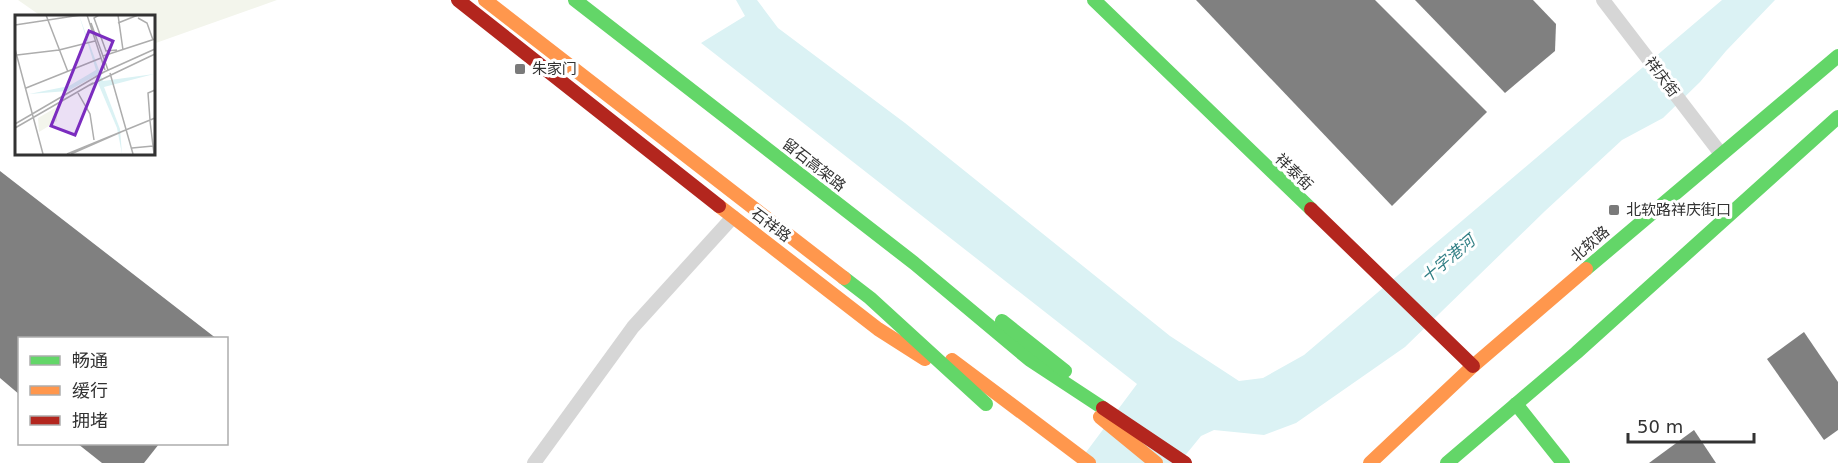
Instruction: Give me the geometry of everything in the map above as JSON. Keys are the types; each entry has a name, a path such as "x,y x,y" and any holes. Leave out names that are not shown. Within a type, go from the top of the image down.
{"main road":[{"name":"石祥路","path":"458,0 878,329 992,401 1070,460"},
{"path":"485,0 870,298 1089,463"},
{"name":"留石高架路","path":"575,0 914,263 1156,463"},
{"path":"594,0 1184,463"},
{"name":"祥泰街","path":"1094,0 1473,366"},
{"name":"北软路","path":"1370,463 1473,366 1838,56"},
{"path":"1447,463 1576,353 1838,117"},
{"path":"870,298 995,411"},
{"name":"留石高架路","path":"1030,360 1184,463"},
{"path":"1516,404 1563,463"}],"street":[{"name":"祥庆街","path":"1603,0 1721,154"},
{"path":"534,463 633,327 733,217"}],"shaded area":[{"path":"18,0 277,0 154,44 154,15 40,15"}],"water":[{"name":"十字港河","path":"736,0 757,0 778,28 905,123 1170,336 1239,381 1263,378 1304,355 1722,0 1775,0 1700,82 1663,118 1622,140 1405,347 1296,423 1264,435 1214,430 1201,436 1179,463 1078,463 1137,384 701,43 745,16"}],"building":[{"path":"1196,0 1375,0 1487,112 1392,206"},
{"path":"1415,0 1533,0 1556,24 1555,51 1505,93"},
{"path":"0,171 214,337 18,337 18,393 0,378"},
{"path":"1804,332 1838,382 1838,430 1824,440 1767,359"},
{"path":"1694,430 1716,463 1649,463"},
{"path":"79,445 158,445 144,463 102,463"}],"traffic: fast":[{"path":"575,0 914,263 1030,360 1103,408"},
{"path":"1094,0 1311,209"},
{"path":"1586,269 1838,56"},
{"path":"1447,463 1576,353 1838,117"},
{"path":"844,278 870,298 986,404"},
{"path":"1002,321 1065,371"},
{"path":"1516,404 1563,463"}],"traffic: slow":[{"path":"485,0 844,278"},
{"path":"719,206 878,329 925,359"},
{"path":"1370,463 1473,366 1586,269"},
{"path":"952,360 1089,463"},
{"path":"1100,417 1156,463"}],"traffic: jam":[{"path":"458,0 719,206"},
{"path":"1311,209 1473,366"},
{"path":"1103,408 1185,463"}],"place":[{"name":"朱家门","path":"520,69"},
{"name":"北软路祥庆街口","path":"1614,210"}]}
